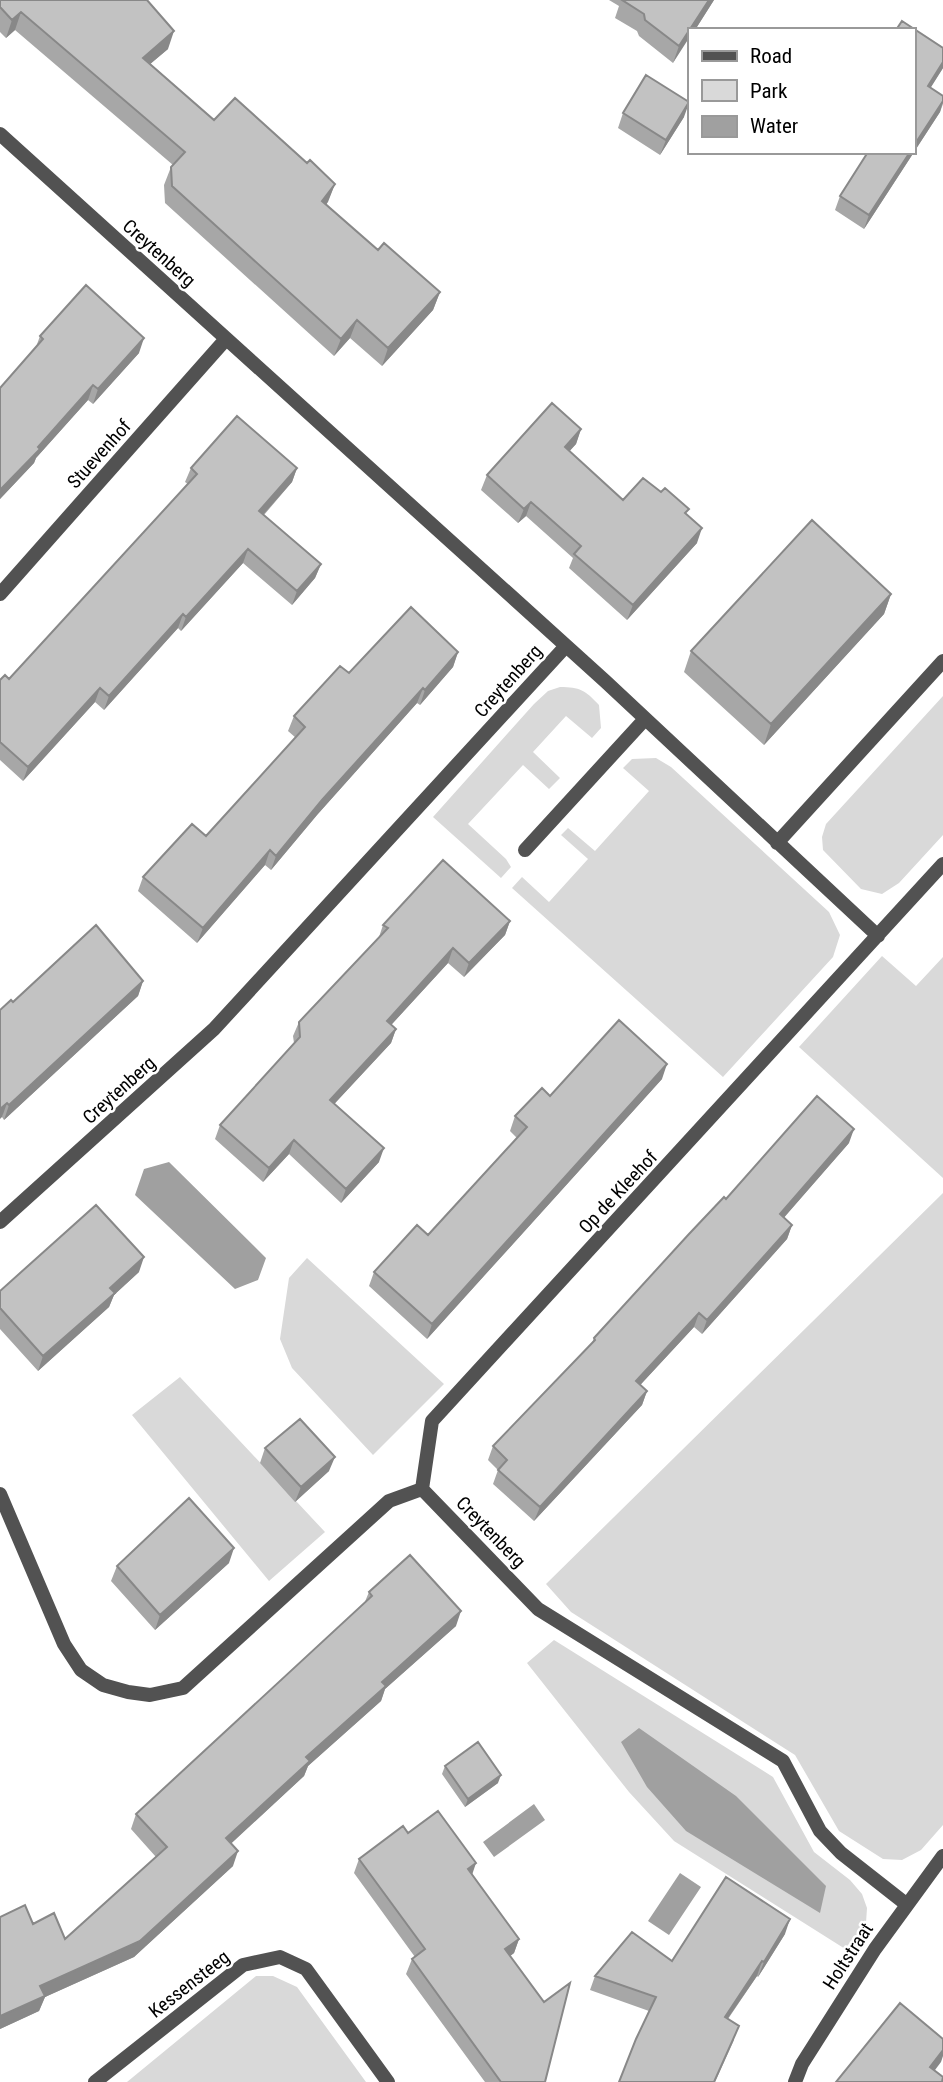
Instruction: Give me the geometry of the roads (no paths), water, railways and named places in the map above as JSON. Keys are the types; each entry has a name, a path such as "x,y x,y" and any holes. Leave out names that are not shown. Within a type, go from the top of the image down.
{"street":[{"name":"Creytenberg","path":"0,134 566,646 214,1029 0,1222"},
{"name":"Stuevenhof","path":"0,594 226,339"},
{"path":"566,646 878,936"},
{"path":"777,843 943,661"},
{"path":"525,850 645,719"},
{"name":"Op de Kleehof","path":"422,1489 432,1421 943,864"},
{"name":"Creytenberg","path":"422,1489 538,1608 783,1761 820,1831 841,1853 906,1904"},
{"path":"0,1494 64,1644 81,1670 103,1685 150,1695 183,1688 389,1501 422,1489"},
{"name":"Holtstraat","path":"794,2082 809,2052 906,1904 943,1856"},
{"name":"Kessensteeg","path":"95,2082 243,1965 280,1957 306,1969 388,2082"}],"water":[{"path":"169,1162 266,1258 258,1280 235,1289 135,1195 144,1169"},
{"path":"639,1728 736,1796 826,1886 820,1913 686,1831 647,1787 621,1742"},
{"path":"534,1804 545,1820 494,1857 483,1842"},
{"path":"680,1873 701,1887 669,1935 648,1921"}]}
